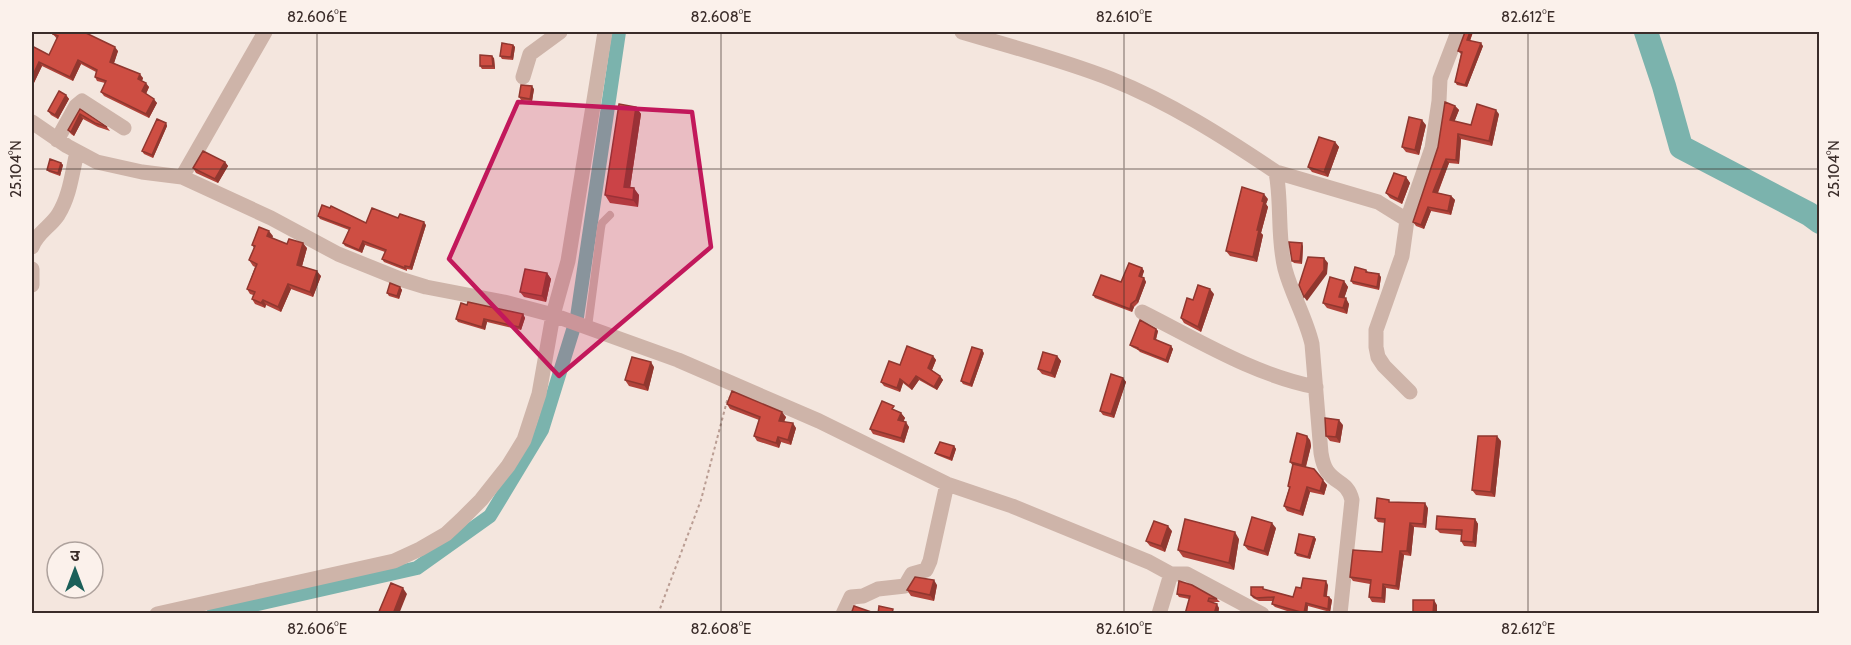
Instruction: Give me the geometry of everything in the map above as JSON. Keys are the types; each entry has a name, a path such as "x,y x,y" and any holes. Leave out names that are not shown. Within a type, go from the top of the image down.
{"street":[{"path":"182,177 266,32"},
{"path":"524,77 530,54 560,32"},
{"path":"157,614 394,561 446,534 481,500 508,466 524,440 539,394 559,317 605,32"},
{"path":"962,32 1076,66 1113,80 1160,101 1276,172 1378,202 1407,220"},
{"path":"1410,392 1383,366 1378,357 1375,337 1380,315 1402,256 1407,220 1432,148 1440,79 1458,32"},
{"path":"57,140 76,106 82,101 124,128"},
{"path":"32,122 57,140 97,162 182,177 272,218 338,254 400,279 426,287 504,302 559,317 678,360 819,421 947,484 1012,506 1149,561 1171,574 1187,574 1262,614"},
{"path":"32,247 35,238 59,214 66,199 77,152"},
{"path":"1276,172 1283,261 1309,332 1314,360 1318,432 1324,466 1347,487 1352,500 1341,614"},
{"path":"32,269 32,285"},
{"path":"1142,312 1252,367 1280,378 1316,387"},
{"path":"843,614 851,597 863,596 878,589 905,586 912,574 926,570 947,484"},
{"path":"1159,614 1171,574"}],"lane":[{"path":"586,326 602,223 610,215"}],"path":[{"path":"658,614 701,500 730,391 740,387"}],"highlighted area":[{"path":"518,102 692,112 711,247 559,376 449,259"}],"building":[{"path":"54,32 84,32 115,47 110,62 140,74 138,79 146,83 142,91 154,99 146,114 101,92 106,81 95,77 97,70 78,60 70,77 39,62 32,77 32,46 49,55 58,36 53,34"},
{"path":"1465,32 1470,32 1467,40 1481,43 1465,85 1455,82 1462,52 1458,51"},
{"path":"502,43 513,45 511,57 500,56"},
{"path":"480,55 492,56 493,66 480,66"},
{"path":"521,85 532,86 530,99 519,97"},
{"path":"59,91 66,95 55,115 48,111"},
{"path":"1445,102 1455,106 1450,120 1471,125 1477,104 1496,110 1489,141 1458,134 1456,160 1446,159 1433,192 1451,196 1448,211 1428,207 1421,225 1413,222 1438,147"},
{"path":"619,104 636,107 624,187 634,188 633,200 605,195"},
{"path":"80,109 107,127 80,114 71,132 68,130"},
{"path":"1409,117 1422,120 1415,150 1402,147"},
{"path":"157,119 166,123 152,155 142,151"},
{"path":"1319,137 1335,142 1324,172 1308,167"},
{"path":"203,151 225,162 215,179 193,168"},
{"path":"50,159 61,163 58,173 47,170"},
{"path":"1394,173 1406,177 1398,199 1386,193"},
{"path":"1242,187 1264,194 1253,257 1226,251"},
{"path":"322,205 330,208 331,206 366,223 372,208 398,218 400,214 424,222 410,267 405,266 405,268 382,259 386,250 363,241 359,250 343,243 350,228 318,216"},
{"path":"259,227 269,231 267,236 287,244 289,239 303,243 297,265 317,271 310,292 288,284 278,307 263,300 261,303 252,299 255,292 247,289 257,264 249,260"},
{"path":"1289,242 1302,243 1300,261 1292,261"},
{"path":"1308,257 1324,258 1324,270 1304,297 1299,285"},
{"path":"1129,263 1142,268 1139,276 1144,278 1130,309 1093,295 1101,275 1121,282"},
{"path":"1355,267 1379,274 1377,287 1351,281"},
{"path":"525,269 547,273 542,296 520,292"},
{"path":"1330,277 1344,281 1339,297 1346,298 1343,308 1323,303"},
{"path":"390,283 400,287 397,296 387,293"},
{"path":"1198,285 1210,289 1198,327 1181,318 1187,298 1193,300"},
{"path":"468,302 523,314 519,327 484,319 482,327 456,319 461,303 467,305"},
{"path":"1140,320 1156,329 1154,339 1171,346 1166,360 1130,345"},
{"path":"907,346 933,356 928,368 940,376 934,387 916,376 909,386 900,379 897,388 881,382 889,361 900,365"},
{"path":"972,347 982,350 970,384 961,381"},
{"path":"1043,352 1057,356 1051,373 1038,369"},
{"path":"632,357 651,362 644,385 625,380"},
{"path":"1111,374 1123,378 1111,414 1100,411"},
{"path":"732,391 782,412 779,421 793,423 788,440 778,437 776,443 754,436 760,417 727,404"},
{"path":"882,401 894,406 892,409 901,413 898,420 906,422 901,438 870,429"},
{"path":"1325,418 1339,420 1336,437 1326,436"},
{"path":"1297,433 1307,436 1302,465 1290,462"},
{"path":"1478,436 1497,436 1491,492 1472,490"},
{"path":"940,442 954,446 950,458 935,453"},
{"path":"1293,464 1314,469 1323,480 1320,491 1307,487 1300,511 1284,506 1290,487 1288,486"},
{"path":"1377,498 1389,500 1389,502 1425,503 1423,524 1410,523 1407,551 1400,551 1396,586 1383,584 1382,598 1369,597 1371,580 1350,577 1353,550 1382,552 1385,519 1375,518"},
{"path":"1437,516 1475,519 1473,542 1461,541 1462,530 1436,529"},
{"path":"1252,517 1272,523 1264,551 1244,545"},
{"path":"1185,519 1235,532 1229,563 1178,550"},
{"path":"1154,521 1168,526 1161,546 1146,541"},
{"path":"1299,534 1314,537 1308,557 1295,553"},
{"path":"915,577 934,580 930,595 907,590"},
{"path":"1303,578 1326,581 1324,596 1329,597 1328,609 1306,603 1304,613 1272,604 1274,597 1256,598 1251,595 1251,587 1263,587 1263,589 1293,597 1296,587 1301,588"},
{"path":"1179,581 1192,585 1217,599 1209,598 1208,601 1217,604 1214,614 1185,614 1190,596 1177,594"},
{"path":"391,583 403,588 393,614 378,614"},
{"path":"1413,600 1434,600 1433,614 1413,614"},
{"path":"854,606 877,614 851,614"},
{"path":"879,606 893,609 892,614 878,614"}],"waterway":[{"path":"213,614 417,568 490,516 542,430 577,317 619,32"},
{"path":"1646,32 1681,147 1809,214 1820,222"}]}
